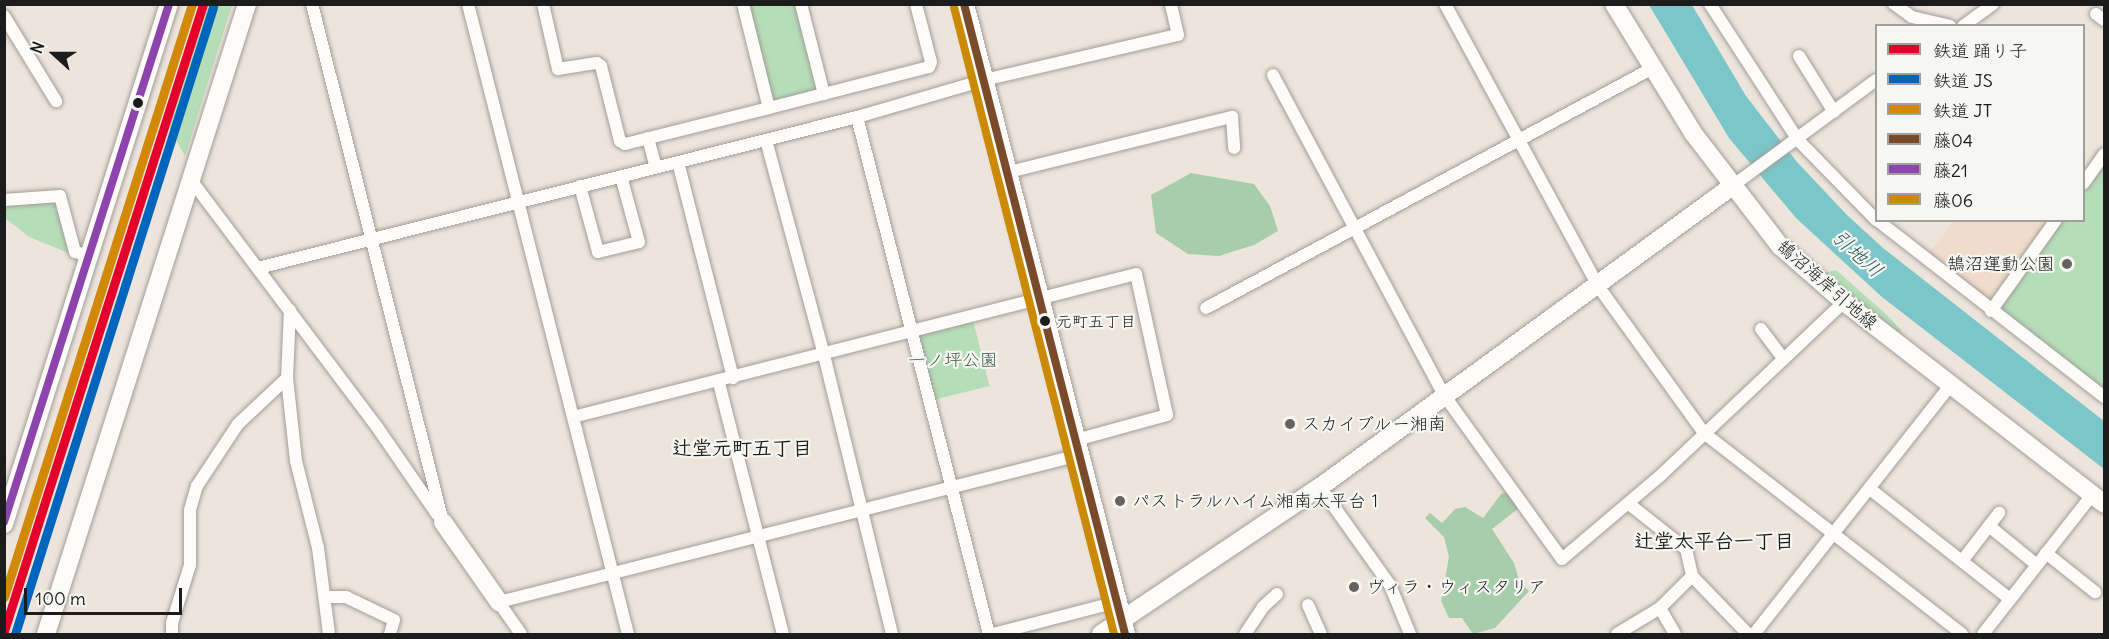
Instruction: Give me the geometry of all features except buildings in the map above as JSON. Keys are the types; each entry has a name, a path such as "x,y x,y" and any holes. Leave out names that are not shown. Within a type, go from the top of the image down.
{"main road":[{"path":"964,4 1009,172 1121,619"}],"street":[{"path":"4,524 169,4"},
{"path":"46,634 247,4"},
{"path":"312,4 442,522"},
{"path":"468,4 628,634"},
{"path":"543,4 558,69 597,63 620,141 648,138 929,67 931,62 916,4"},
{"path":"743,4 769,108"},
{"path":"801,4 824,94"},
{"path":"258,268 857,117 984,80 1178,36 1171,4"},
{"path":"1445,4 1518,143 1598,286 1704,433 1962,634"},
{"name":"鵠沼海岸引地線","path":"1614,4 1651,69 1731,188 1780,246 1844,302 2098,500"},
{"path":"1710,4 1798,140 1875,216"},
{"path":"1894,4 1912,17 1942,24"},
{"path":"1966,24 1993,4"},
{"path":"4,16 56,100"},
{"path":"1799,56 1834,112"},
{"path":"1206,308 1518,143 1651,69"},
{"path":"1273,75 1444,395 1562,559 1629,504 1844,302"},
{"path":"1101,634 1320,487 1749,176 1875,81"},
{"path":"857,117 991,634 1121,619"},
{"path":"1009,172 1232,117 1234,148"},
{"path":"648,138 656,167"},
{"path":"766,140 824,355 892,634"},
{"path":"2088,167 2104,154"},
{"path":"678,162 733,378"},
{"path":"580,186 598,252 639,242 621,176"},
{"path":"191,180 290,310 521,634"},
{"path":"4,200 60,196 75,252 90,256"},
{"path":"1882,222 1990,311 2104,397"},
{"path":"1990,311 2055,222"},
{"path":"499,603 952,489 1167,415 1136,274 719,383 573,417"},
{"path":"290,310 287,378 296,461 318,548 329,634"},
{"path":"1761,329 1783,358"},
{"path":"172,634 172,623 190,566 190,510 197,486 238,424 287,378"},
{"path":"719,383 783,634"},
{"path":"1629,504 1686,549 1692,576 1756,633 1951,385"},
{"path":"1320,487 1390,585 1410,634"},
{"path":"1870,489 2010,599"},
{"path":"1983,634 2046,553 2098,500"},
{"path":"1962,561 1999,513"},
{"path":"1989,526 2037,564"},
{"path":"2046,553 2095,592"},
{"path":"1617,634 1660,608 1692,576"},
{"path":"1245,634 1263,607 1277,594"},
{"path":"325,597 346,597 394,620 390,634"},
{"path":"1308,605 1322,634"},
{"path":"1660,608 1675,634"}],"shaded area":[{"path":"1952,222 2050,222 1991,304 1927,256"}],"green space":[{"path":"207,5 232,5 185,156 168,126"},
{"path":"743,5 801,5 824,94 769,108"},
{"name":"鵠沼運動公園","path":"2104,158 2104,393 2000,312 1999,307 2059,222 2085,222 2085,186"},
{"path":"1191,173 1254,184 1270,206 1278,231 1254,245 1219,256 1188,254 1156,233 1151,195"},
{"path":"50,200 57,204 71,254 29,237 5,218 4,204"},
{"path":"1836,270 1902,331 1889,337 1813,276"},
{"name":"一ノ坪公園","path":"973,320 989,386 933,400 917,334"},
{"path":"1508,492 1519,508 1492,529 1514,563 1520,583 1529,591 1495,628 1473,634 1462,618 1449,618 1441,601 1449,557 1444,537 1425,518 1430,513 1442,523 1455,509 1465,507 1483,518 1501,494"}],"water":[{"name":"引地川","path":"1649,5 1692,5 1746,96 1797,162 1847,215 1883,248 2104,421 2104,469 1882,297 1796,218 1729,138"}],"railway":[{"path":"4,588 189,4"}],"rail line":[{"name":"JT","path":"4,597 192,4"},
{"name":"踊り子","path":"4,631 203,4"},
{"name":"JS","path":"15,634 213,7"}],"transit line":[{"name":"藤21","path":"4,522 169,4"},
{"name":"藤04","path":"964,4 1125,634"},
{"name":"藤06","path":"954,7 1114,634"}],"place":[{"name":"鵠沼運動公園","path":"2067,264"},
{"name":"元町五丁目","path":"1045,321"},
{"name":"スカイブルー湘南","path":"1290,424"},
{"name":"パストラルハイム湘南太平台１","path":"1120,501"},
{"name":"ヴィラ・ウィスタリア","path":"1354,587"}],"district":[{"name":"辻堂元町五丁目","path":"742,447"},
{"name":"辻堂太平台一丁目","path":"1714,540"}]}
